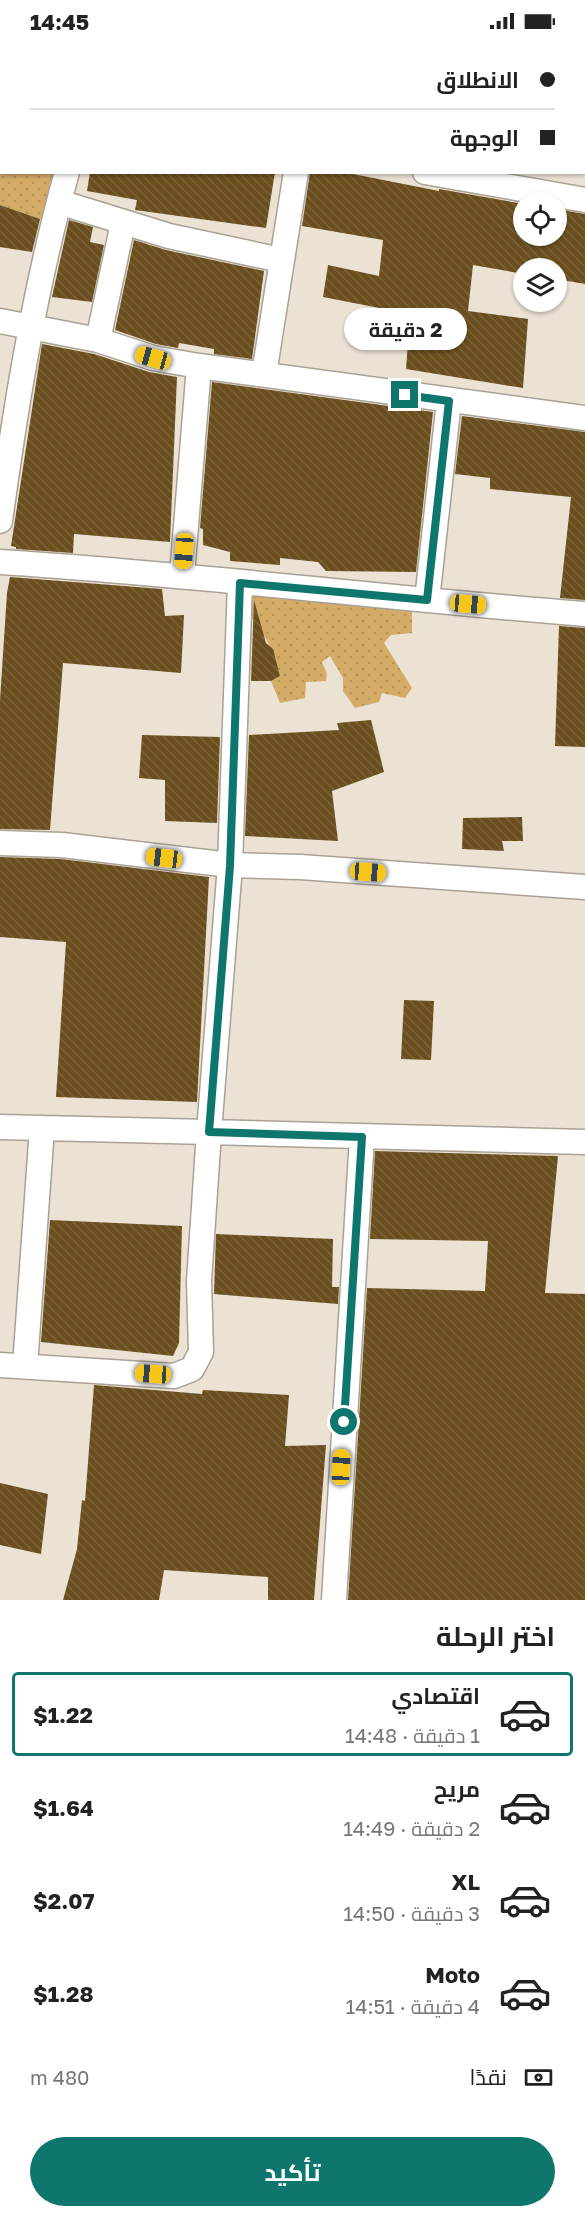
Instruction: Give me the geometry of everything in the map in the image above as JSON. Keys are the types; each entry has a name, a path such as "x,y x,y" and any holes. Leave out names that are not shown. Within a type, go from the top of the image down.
{"street":[{"path":"0,521 15,413 31,327 66,174"},
{"path":"264,374 296,174"},
{"path":"436,174 585,200"},
{"path":"59,202 123,223 215,247 281,260"},
{"path":"98,340 123,223"},
{"path":"0,321 98,340 153,358 199,366 585,418"},
{"path":"182,575 199,366"},
{"path":"427,600 449,401"},
{"path":"0,562 182,575 240,583 585,614"},
{"path":"0,1365 174,1376 192,1369 201,1352 199,1281 230,866 240,583"},
{"path":"0,843 62,845 230,866 300,867 585,887"},
{"path":"0,1126 585,1142"},
{"path":"25,1366 42,1128"},
{"path":"334,1600 362,1137"}],"shaded area":[{"path":"0,174 55,174 43,220 0,205"},
{"path":"251,588 412,602 412,633 391,635 384,643 412,688 405,698 382,693 379,702 355,708 343,691 343,678 330,656 322,662 327,674 326,681 306,682 305,698 280,703 271,681 280,676 275,659 265,637 250,616"}],"building":[{"path":"90,174 275,174 266,228 135,210 137,200 87,191"},
{"path":"310,174 353,174 439,191 439,189 513,202 513,246 567,246 567,211 585,214 585,284 567,281 567,258 513,258 513,272 473,265 468,311 528,319 523,388 406,369 410,314 323,297 328,265 379,276 383,240 302,226"},
{"path":"0,205 40,219 32,252 0,247"},
{"path":"69,220 93,227 90,242 104,245 92,302 52,297"},
{"path":"134,240 166,250 264,271 252,359 214,354 214,349 179,343 178,348 156,344 115,330"},
{"path":"42,344 94,354 149,372 177,377 170,542 74,534 73,553 16,549 11,546"},
{"path":"212,382 433,412 416,572 326,571 318,562 280,558 280,565 230,561 230,552 203,545 203,529 200,528"},
{"path":"462,416 585,432 585,600 560,598 571,497 490,489 490,478 455,474"},
{"path":"10,577 162,589 165,616 184,615 181,673 63,663 50,830 0,829 0,700"},
{"path":"254,600 266,643 273,649 280,676 271,681 251,681"},
{"path":"559,626 585,628 585,747 555,746"},
{"path":"371,720 384,772 332,791 338,841 245,836 249,735 339,730 337,723"},
{"path":"142,735 220,737 217,823 165,821 165,780 139,778"},
{"path":"522,817 523,841 502,841 504,851 462,849 463,818"},
{"path":"0,857 61,859 209,877 197,1102 56,1097 66,942 0,937"},
{"path":"404,1000 434,1001 431,1060 401,1059"},
{"path":"375,1151 558,1156 545,1293 585,1294 585,1600 348,1600 367,1288 485,1291 488,1241 370,1239"},
{"path":"50,1220 182,1226 179,1343 173,1356 41,1342"},
{"path":"216,1234 333,1239 332,1287 339,1287 338,1304 214,1294"},
{"path":"94,1385 202,1394 203,1390 289,1395 285,1446 326,1445 314,1600 268,1600 268,1577 164,1570 159,1600 63,1600 77,1549 82,1500 85,1501"},
{"path":"0,1483 48,1494 41,1554 0,1545"}],"route":[{"path":"344,1422 362,1137 209,1132 230,866 237,627 240,583 427,600 449,401 405,395"}]}
